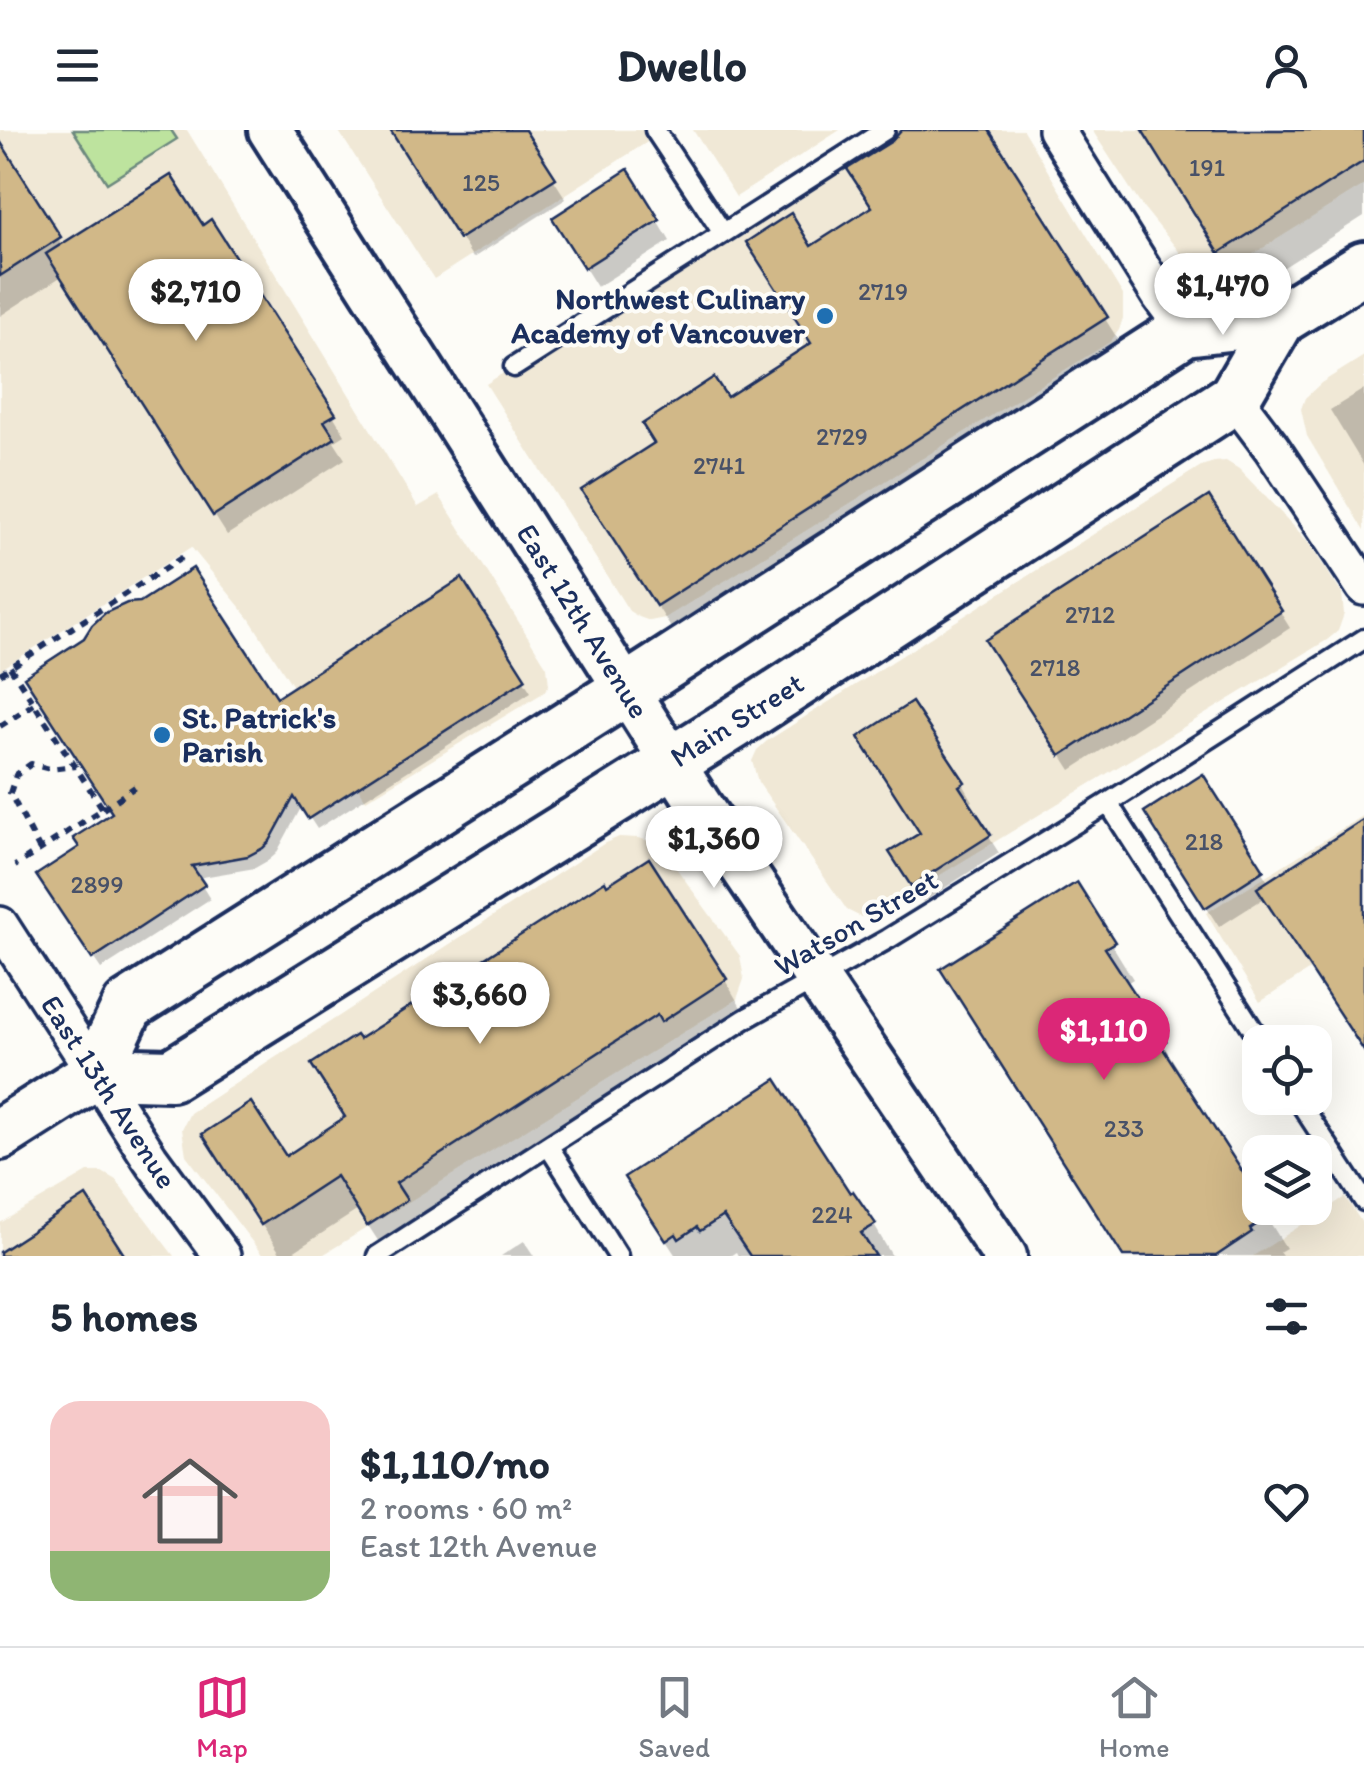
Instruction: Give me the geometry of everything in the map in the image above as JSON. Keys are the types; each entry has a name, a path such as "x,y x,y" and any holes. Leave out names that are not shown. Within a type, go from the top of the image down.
{"main road":[{"name":"Main Street","path":"1280,319 1234,398 672,762 171,1076 96,1073 128,1006 1185,330 1280,319 1364,267"},
{"path":"0,1134 96,1073"}],"street":[{"name":"East 12th Avenue","path":"270,130 672,762 1005,1256"},
{"path":"1056,130 1185,330"},
{"path":"1234,398 1364,587"},
{"name":"East 13th Avenue","path":"0,924 154,1164 222,1256"}],"lane":[{"path":"656,130 723,233"},
{"path":"514,367 885,130"},
{"name":"Watson Street","path":"377,1256 745,1018 879,944 1364,639"},
{"path":"1108,803 1251,1025"},
{"path":"1308,1115 1364,1202"},
{"path":"549,1147 618,1256"}],"path":[{"path":"0,674 186,555"},
{"path":"10,667 103,809"},
{"path":"0,726 34,704"},
{"path":"40,850 10,793 16,774 31,764 50,769 76,766"},
{"path":"16,866 136,787"}],"shaded area":[{"path":"0,130 187,130 418,507 439,495 547,667 549,685 543,693 366,800 249,618 191,547 0,670"},
{"path":"338,130 666,130 434,279"},
{"path":"693,130 840,130 736,197"},
{"path":"885,130 1023,130 1123,295 1119,330 1110,342 665,618 650,621 639,617 629,611 486,384"},
{"path":"1092,130 1364,130 1364,185 1231,268 1221,273 1203,271 1186,260 1139,202"},
{"path":"1364,356 1364,531 1307,436 1301,409 1305,398 1321,383"},
{"path":"1226,461 1239,469 1312,548 1342,594 1344,614 1338,631 879,912 861,917 847,910 758,782 752,761 757,750 1201,466"},
{"path":"1364,815 1364,935 1260,1002 1206,913"},
{"path":"619,837 654,842 666,854 740,956 744,979 737,999 321,1256 263,1256 186,1155 182,1129 190,1113"},
{"path":"88,1172 102,1172 116,1180 174,1256 0,1256 0,1223"},
{"path":"1345,1197 1364,1226 1364,1256 1253,1256 1301,1225 1332,1225 1332,1205"}],"green space":[{"path":"73,130 171,130 177,139 107,183"}],"building":[{"path":"390,130 525,130 556,178 459,239"},
{"path":"902,130 989,130 1108,317 656,606 581,490 654,443 642,424 714,377 727,397 811,343 746,242 791,213 811,246 872,207 847,169 892,141"},
{"path":"1142,130 1364,130 1364,161 1219,253"},
{"path":"0,141 61,237 0,276"},
{"path":"628,169 660,220 584,268 552,218"},
{"path":"171,175 203,225 211,219 336,414 324,421 335,438 213,516 46,254"},
{"path":"1209,496 1282,611 1060,756 985,640"},
{"name":"St. Patrick's Parish","path":"193,568 277,697 462,578 526,679 308,819 294,797 263,848 248,856 192,866 205,885 92,959 36,875 79,847 73,838 112,813 24,677 84,638 105,613 140,602"},
{"path":"912,702 965,782 959,786 991,835 911,886 889,852 920,833 858,737"},
{"path":"1203,774 1264,870 1205,908 1144,812"},
{"path":"1364,819 1364,1051 1257,888"},
{"path":"649,858 727,979 661,1022 657,1015 396,1183 407,1200 367,1226 336,1176 261,1225 202,1134 251,1102 286,1156 345,1117 311,1064 356,1035 359,1039 605,881 607,885"},
{"path":"1077,882 1115,942 1105,948 1166,1041 1160,1044 1242,1171 1242,1225 1256,1225 1250,1229 1252,1232 1216,1256 1123,1256 940,969"},
{"path":"776,1079 850,1193 853,1191 876,1224 861,1233 876,1256 750,1256 723,1216 700,1231 697,1227 679,1239 676,1234 666,1241 624,1177"},
{"path":"86,1196 125,1256 0,1256 0,1252"}],"place":[{"name":"Northwest Culinary Academy of Vancouver","path":"825,316"},
{"name":"St. Patrick's Parish","path":"162,735"}]}
